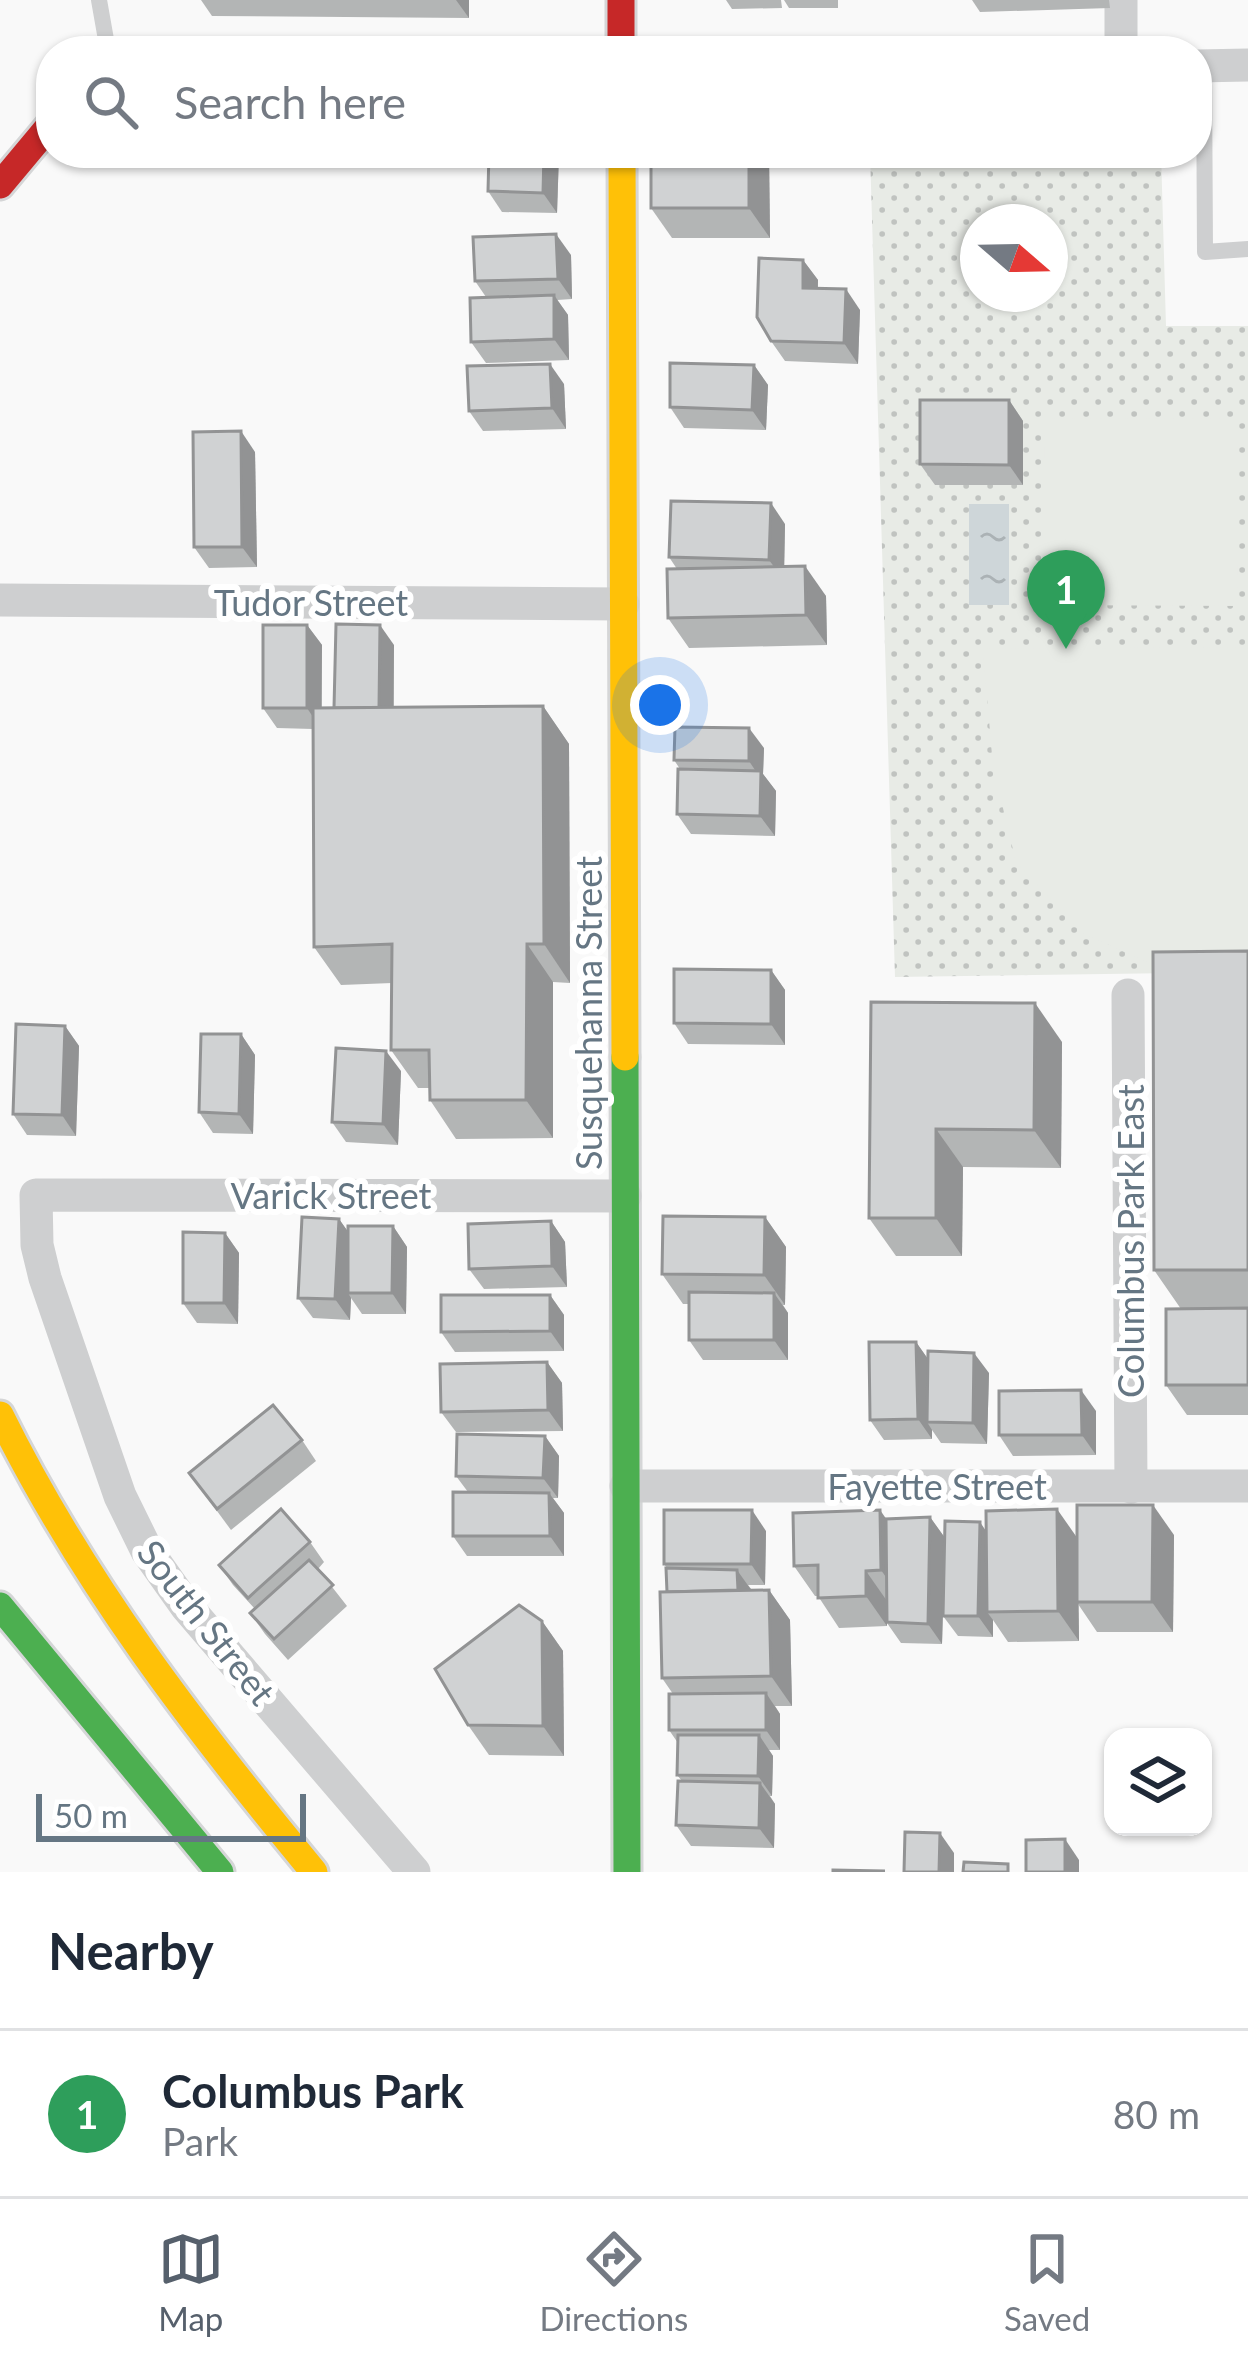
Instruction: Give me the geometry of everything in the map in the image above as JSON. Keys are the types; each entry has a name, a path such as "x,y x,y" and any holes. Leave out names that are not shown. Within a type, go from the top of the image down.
{"street":[{"path":"621,0 621,36"},
{"path":"1121,0 1121,36"},
{"path":"1212,66 1248,65"},
{"path":"0,184 36,142"},
{"name":"Susquehanna Street","path":"622,168 627,1872"},
{"name":"Tudor Street","path":"0,600 623,604"},
{"name":"Columbus Park East","path":"1128,995 1131,1486"},
{"name":"Varick Street","path":"37,1195 625,1196"},
{"name":"South Street","path":"37,1195 37,1245 45,1278 136,1531 186,1606 414,1872"},
{"path":"0,1415 79,1561 130,1640 190,1723 314,1872"},
{"name":"Fayette Street","path":"626,1486 1248,1486"},
{"path":"0,1606 219,1872"},
{"path":"0,1635 219,1872"}],"lane":[{"path":"99,0 102,36"},
{"path":"1203,168 1205,252 1248,249"}],"shaded area":[{"path":"870,168 1161,168 1166,326 1248,326 1248,972 895,977"},
{"path":"1045,418 1238,419 1237,606 1044,605"},
{"path":"1248,647 1248,964 1154,965 1082,933 1016,862 993,767 983,649"}],"water":[{"path":"969,504 1009,504 1009,605 969,605"}],"building":[{"path":"489,168 544,168 543,193 488,191"},
{"path":"651,168 749,168 749,208 651,208"},
{"path":"556,234 558,279 475,281 473,237"},
{"path":"759,258 803,260 803,288 846,289 844,343 771,341 757,317"},
{"path":"554,295 554,339 471,342 470,298"},
{"path":"670,363 754,365 752,410 670,407"},
{"path":"550,364 552,408 469,411 467,366"},
{"path":"920,400 1009,400 1009,465 920,464"},
{"path":"241,431 242,547 194,547 193,432"},
{"path":"671,501 771,503 769,560 669,557"},
{"path":"805,566 806,615 668,618 667,569"},
{"path":"336,624 380,625 379,708 334,708"},
{"path":"263,625 307,625 307,708 263,708"},
{"path":"543,706 544,944 527,944 526,1100 430,1100 429,1050 391,1050 392,944 314,947 313,708"},
{"path":"675,727 749,728 749,761 674,760"},
{"path":"678,769 761,771 760,816 677,814"},
{"path":"1248,951 1248,1270 1154,1270 1153,952"},
{"path":"674,969 771,970 771,1024 674,1023"},
{"path":"871,1002 1035,1003 1034,1130 936,1129 936,1218 869,1218"},
{"path":"16,1024 65,1026 62,1115 13,1114"},
{"path":"201,1034 241,1034 239,1114 199,1112"},
{"path":"336,1048 386,1051 383,1124 332,1122"},
{"path":"663,1216 765,1217 764,1275 662,1274"},
{"path":"302,1217 339,1219 335,1299 298,1298"},
{"path":"551,1221 552,1266 469,1269 468,1224"},
{"path":"348,1226 393,1226 392,1293 348,1293"},
{"path":"183,1232 225,1233 224,1303 183,1303"},
{"path":"689,1292 774,1293 774,1340 689,1340"},
{"path":"441,1295 550,1295 550,1331 441,1332"},
{"path":"1248,1308 1248,1385 1166,1385 1166,1309"},
{"path":"869,1342 916,1342 918,1419 870,1420"},
{"path":"928,1351 974,1353 973,1423 927,1422"},
{"path":"547,1362 548,1410 441,1412 440,1364"},
{"path":"1081,1390 1082,1435 999,1435 999,1391"},
{"path":"273,1405 302,1440 217,1509 189,1473"},
{"path":"457,1434 545,1436 543,1478 456,1476"},
{"path":"453,1492 549,1493 550,1536 453,1536"},
{"path":"1077,1505 1153,1505 1152,1602 1077,1602"},
{"path":"281,1509 310,1542 248,1598 219,1565"},
{"path":"1057,1509 1058,1611 987,1612 986,1511"},
{"path":"664,1510 752,1510 751,1564 664,1564"},
{"path":"880,1510 881,1570 866,1571 866,1596 818,1598 818,1565 794,1566 793,1513"},
{"path":"930,1517 928,1624 887,1622 886,1519"},
{"path":"945,1521 980,1522 978,1616 943,1616"},
{"path":"309,1560 333,1585 274,1639 250,1613"},
{"path":"666,1568 737,1570 738,1590 667,1592"},
{"path":"769,1590 771,1676 662,1678 660,1592"},
{"path":"519,1605 542,1621 543,1726 468,1725 435,1669"},
{"path":"766,1693 766,1730 669,1730 669,1694"},
{"path":"678,1735 759,1735 758,1776 677,1775"},
{"path":"678,1781 760,1783 759,1828 676,1825"},
{"path":"905,1832 940,1833 939,1872 904,1872"},
{"path":"1065,1839 1065,1872 1026,1872 1026,1840"},
{"path":"964,1862 1008,1864 1008,1872 963,1872"}],"traffic: fast":[{"path":"625,1057 627,1872"},
{"path":"0,1606 220,1872"}],"traffic: slow":[{"path":"622,168 625,1057"},
{"path":"0,1415 104,1595 226,1763 314,1872"}],"traffic: jam":[{"path":"621,0 621,36"},
{"path":"0,185 36,142"}],"place":[{"name":"Columbus Park","path":"1066,649"}]}
